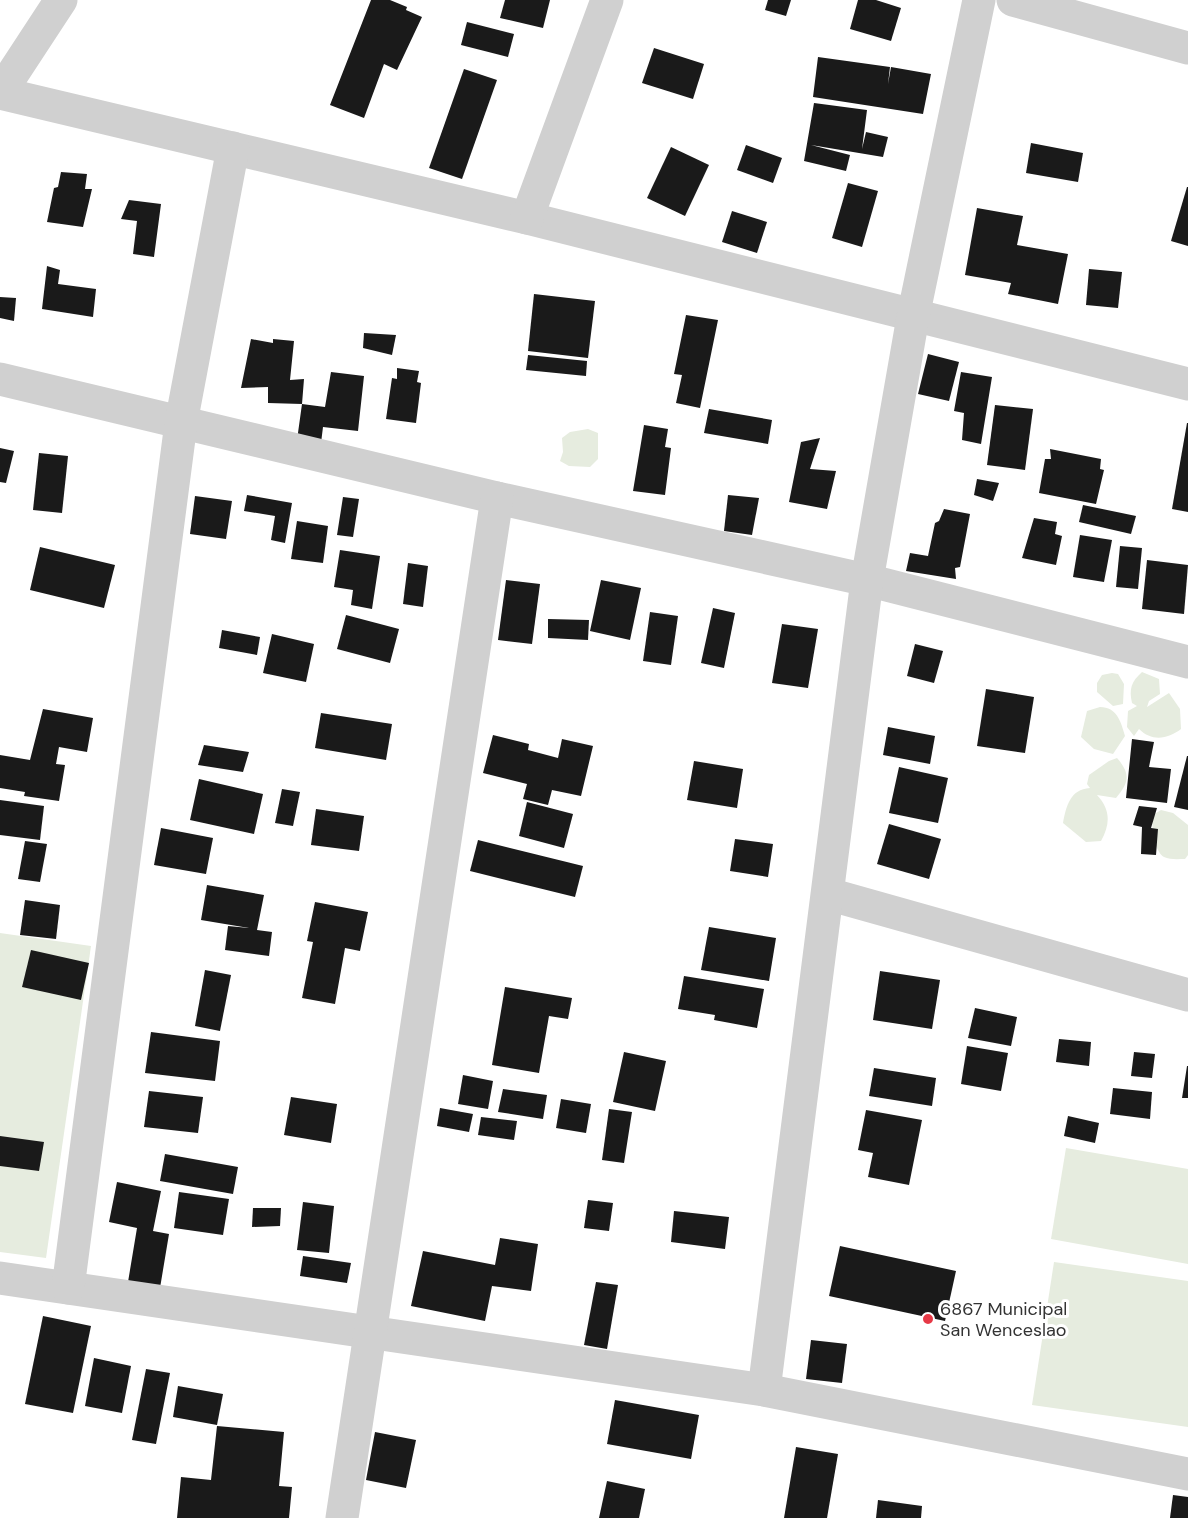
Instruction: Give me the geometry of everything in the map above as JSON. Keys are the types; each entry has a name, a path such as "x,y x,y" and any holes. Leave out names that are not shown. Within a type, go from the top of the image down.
{"street":[{"path":"62,0 0,93 527,218 913,317 1188,384"},
{"path":"527,218 607,0"},
{"path":"764,1390 867,580 913,317 979,0"},
{"path":"1013,0 1188,48"},
{"path":"68,1288 182,423 233,148"},
{"path":"0,379 497,498 867,580 1188,662"},
{"path":"342,1518 497,498"},
{"path":"828,894 1188,995"},
{"path":"0,1278 764,1390 1188,1474"}],"shaded area":[{"path":"588,429 598,433 598,459 590,467 569,466 560,461 563,452 562,438 570,432"},
{"path":"1142,672 1159,679 1160,694 1149,701 1147,707 1169,693 1180,709 1181,729 1160,738 1149,736 1139,729 1134,736 1127,727 1128,711 1137,706 1132,703 1132,686"},
{"path":"1118,674 1124,684 1123,704 1113,706 1097,692 1097,683 1102,675"},
{"path":"1100,707 1114,712 1125,736 1113,754 1094,749 1081,737 1087,711"},
{"path":"1117,758 1125,769 1126,783 1116,798 1097,795 1105,806 1108,822 1101,841 1086,842 1063,823 1068,805 1073,795 1090,788 1087,784 1089,775"},
{"path":"1161,810 1173,813 1188,825 1188,855 1185,859 1166,858 1158,849 1152,820 1153,815"},
{"path":"0,933 91,946 46,1258 0,1252"},
{"path":"1066,1148 1188,1169 1188,1264 1051,1239"},
{"path":"1054,1262 1188,1281 1188,1427 1032,1405"}],"building":[{"path":"371,0 390,0 422,17 397,70 384,64 364,118 330,105"},
{"path":"505,0 550,0 543,28 500,18"},
{"path":"768,0 791,0 786,16 765,10"},
{"path":"858,0 876,0 901,8 891,41 850,29"},
{"path":"467,22 514,34 508,57 461,45"},
{"path":"654,48 704,64 693,99 642,83"},
{"path":"818,57 890,67 888,84 891,67 931,74 923,114 813,97"},
{"path":"464,69 497,80 462,179 429,168"},
{"path":"814,103 867,110 862,149 866,132 888,137 883,157 811,145 850,155 846,171 804,161"},
{"path":"1031,143 1083,153 1078,182 1026,173"},
{"path":"746,145 782,158 773,183 737,170"},
{"path":"671,147 709,165 685,216 647,198"},
{"path":"61,172 87,174 85,189 92,189 83,227 47,222 54,188 58,187"},
{"path":"848,183 878,191 862,247 832,238"},
{"path":"1188,187 1188,246 1171,241"},
{"path":"129,200 161,204 154,257 133,254 137,221 121,219"},
{"path":"977,208 1023,216 1017,245 1068,254 1058,304 1008,294 1011,283 965,275"},
{"path":"732,211 767,222 757,253 722,242"},
{"path":"47,266 60,270 58,284 96,289 93,317 42,309"},
{"path":"1089,269 1122,272 1118,308 1086,305"},
{"path":"534,294 595,301 588,358 528,351"},
{"path":"0,297 16,298 14,321 0,318"},
{"path":"686,315 718,320 700,408 676,403 682,375 674,374"},
{"path":"364,333 396,335 392,355 363,348"},
{"path":"251,339 273,343 273,339 294,341 290,380 304,379 302,404 268,403 268,387 241,388"},
{"path":"928,354 959,362 949,401 918,394"},
{"path":"528,355 587,361 586,376 526,370"},
{"path":"397,368 419,371 417,382 421,383 416,423 386,419 392,378 397,379"},
{"path":"331,372 364,376 358,431 323,427 321,443 297,440 302,404 325,407"},
{"path":"961,372 992,377 981,444 962,440 964,413 954,411"},
{"path":"995,405 1033,409 1025,470 987,465"},
{"path":"709,409 772,420 768,444 704,433"},
{"path":"1188,423 1188,512 1172,509"},
{"path":"644,425 668,429 665,447 671,448 665,495 633,491"},
{"path":"820,438 810,469 836,471 827,509 789,502 801,442"},
{"path":"0,448 14,451 6,483 0,482"},
{"path":"1050,449 1101,459 1100,469 1104,470 1096,504 1039,493 1045,459 1051,459"},
{"path":"39,453 68,456 62,513 33,510"},
{"path":"977,479 999,483 993,501 974,495"},
{"path":"247,495 292,503 285,543 271,540 275,516 244,511"},
{"path":"728,495 759,498 752,535 724,531"},
{"path":"195,496 232,501 226,539 190,534"},
{"path":"343,497 359,499 353,537 337,535"},
{"path":"1083,505 1136,516 1131,534 1079,522"},
{"path":"944,509 970,514 960,567 955,568 956,579 906,571 910,553 928,556 935,523 939,521"},
{"path":"1034,518 1057,522 1055,534 1062,536 1056,565 1022,558"},
{"path":"297,521 328,526 323,563 291,559"},
{"path":"1080,535 1112,540 1104,582 1073,577"},
{"path":"1120,546 1142,548 1138,589 1116,587"},
{"path":"40,547 115,565 104,608 30,590"},
{"path":"340,550 380,556 372,609 351,605 353,590 334,587"},
{"path":"1147,560 1188,565 1184,614 1142,609"},
{"path":"408,563 428,566 423,607 403,604"},
{"path":"506,580 540,584 532,644 498,640"},
{"path":"601,580 641,588 630,640 590,631"},
{"path":"713,608 735,613 724,668 701,663"},
{"path":"650,612 678,616 671,665 643,661"},
{"path":"346,615 399,629 390,663 337,649"},
{"path":"548,619 589,620 588,640 548,638"},
{"path":"782,624 818,629 808,688 772,683"},
{"path":"222,630 260,637 257,655 219,648"},
{"path":"272,634 314,644 306,682 263,673"},
{"path":"915,644 943,651 934,683 907,676"},
{"path":"986,689 1034,697 1025,753 977,746"},
{"path":"43,709 93,718 87,752 59,747 56,764 65,765 59,801 24,796 25,792 0,788 0,755 30,760"},
{"path":"321,713 392,724 386,760 315,748"},
{"path":"888,727 935,736 930,764 883,755"},
{"path":"493,735 529,744 528,750 558,758 562,739 593,746 581,796 552,790 548,805 523,799 527,784 483,773"},
{"path":"1132,739 1154,742 1149,767 1171,769 1167,803 1126,798"},
{"path":"204,745 249,752 243,772 198,765"},
{"path":"1188,756 1188,810 1174,807"},
{"path":"694,761 743,769 737,808 687,800"},
{"path":"899,767 948,778 938,823 889,813"},
{"path":"199,779 263,794 254,834 190,820"},
{"path":"282,789 300,792 293,826 275,823"},
{"path":"0,800 44,806 40,840 0,835"},
{"path":"527,802 573,814 564,848 519,836"},
{"path":"1139,806 1157,808 1151,828 1158,829 1156,855 1141,854 1142,827 1133,825"},
{"path":"316,809 364,816 359,851 311,845"},
{"path":"889,824 941,839 929,879 877,864"},
{"path":"161,828 213,838 206,874 154,865"},
{"path":"735,839 773,844 768,877 730,871"},
{"path":"478,840 583,866 575,897 470,871"},
{"path":"25,841 47,844 40,882 18,879"},
{"path":"207,885 264,895 257,930 272,932 269,956 225,950 228,926 249,928 201,920"},
{"path":"25,900 60,905 56,939 20,935"},
{"path":"315,902 368,912 360,951 345,948 335,1004 302,998 313,942 307,941"},
{"path":"709,927 776,938 769,981 701,970"},
{"path":"31,950 89,963 81,1000 22,987"},
{"path":"205,970 231,975 220,1031 195,1026"},
{"path":"880,971 940,980 932,1029 873,1020"},
{"path":"684,976 764,989 757,1028 714,1020 715,1015 678,1009"},
{"path":"505,987 572,998 568,1019 549,1016 539,1073 492,1065"},
{"path":"975,1008 1017,1017 1011,1046 968,1038"},
{"path":"151,1032 220,1041 215,1081 145,1073"},
{"path":"1059,1039 1091,1042 1089,1066 1056,1062"},
{"path":"967,1046 1008,1053 1001,1091 961,1084"},
{"path":"624,1052 666,1061 655,1111 613,1102"},
{"path":"1134,1052 1155,1054 1152,1078 1131,1076"},
{"path":"1187,1066 1188,1098 1182,1098"},
{"path":"874,1068 936,1078 932,1106 869,1096"},
{"path":"463,1075 493,1081 488,1109 458,1104"},
{"path":"1113,1088 1152,1092 1150,1119 1110,1114"},
{"path":"503,1089 547,1095 543,1119 498,1112"},
{"path":"149,1091 203,1097 198,1133 144,1127"},
{"path":"291,1097 337,1104 331,1143 284,1135"},
{"path":"561,1099 591,1104 586,1133 556,1128"},
{"path":"440,1108 473,1114 469,1132 437,1126"},
{"path":"609,1109 632,1112 624,1163 602,1160"},
{"path":"866,1110 922,1120 909,1185 868,1177 873,1153 858,1150"},
{"path":"1068,1116 1099,1123 1095,1143 1064,1136"},
{"path":"481,1117 517,1121 514,1140 478,1135"},
{"path":"0,1136 44,1142 39,1171 0,1166"},
{"path":"165,1154 238,1167 233,1194 160,1181"},
{"path":"117,1182 161,1191 153,1231 169,1234 160,1288 128,1282 137,1228 109,1222"},
{"path":"179,1192 229,1199 223,1235 174,1228"},
{"path":"588,1200 613,1203 609,1231 584,1228"},
{"path":"303,1202 334,1206 329,1253 297,1250"},
{"path":"253,1208 281,1208 280,1226 252,1227"},
{"path":"674,1211 729,1217 725,1249 671,1242"},
{"path":"500,1238 538,1244 531,1291 492,1286 485,1321 411,1306 423,1251 495,1265"},
{"path":"840,1246 956,1271 945,1321 829,1296"},
{"path":"303,1256 351,1263 347,1283 300,1276"},
{"path":"596,1282 618,1285 607,1349 584,1345"},
{"path":"43,1316 91,1326 73,1413 25,1404"},
{"path":"811,1340 847,1344 842,1383 806,1379"},
{"path":"94,1358 131,1366 122,1413 85,1406"},
{"path":"146,1369 170,1373 156,1444 132,1440"},
{"path":"178,1386 223,1394 217,1425 173,1417"},
{"path":"615,1400 699,1415 691,1459 607,1444"},
{"path":"217,1426 284,1432 279,1486 292,1487 289,1518 177,1518 181,1477 211,1480"},
{"path":"375,1432 416,1440 406,1488 366,1480"},
{"path":"796,1447 838,1454 827,1518 784,1518"},
{"path":"607,1481 645,1489 639,1518 599,1518"},
{"path":"1173,1495 1188,1497 1188,1518 1170,1518"},
{"path":"878,1500 922,1506 921,1518 876,1518"}],"place":[{"name":"6867 Municipal San Wenceslao","path":"928,1319"}]}
